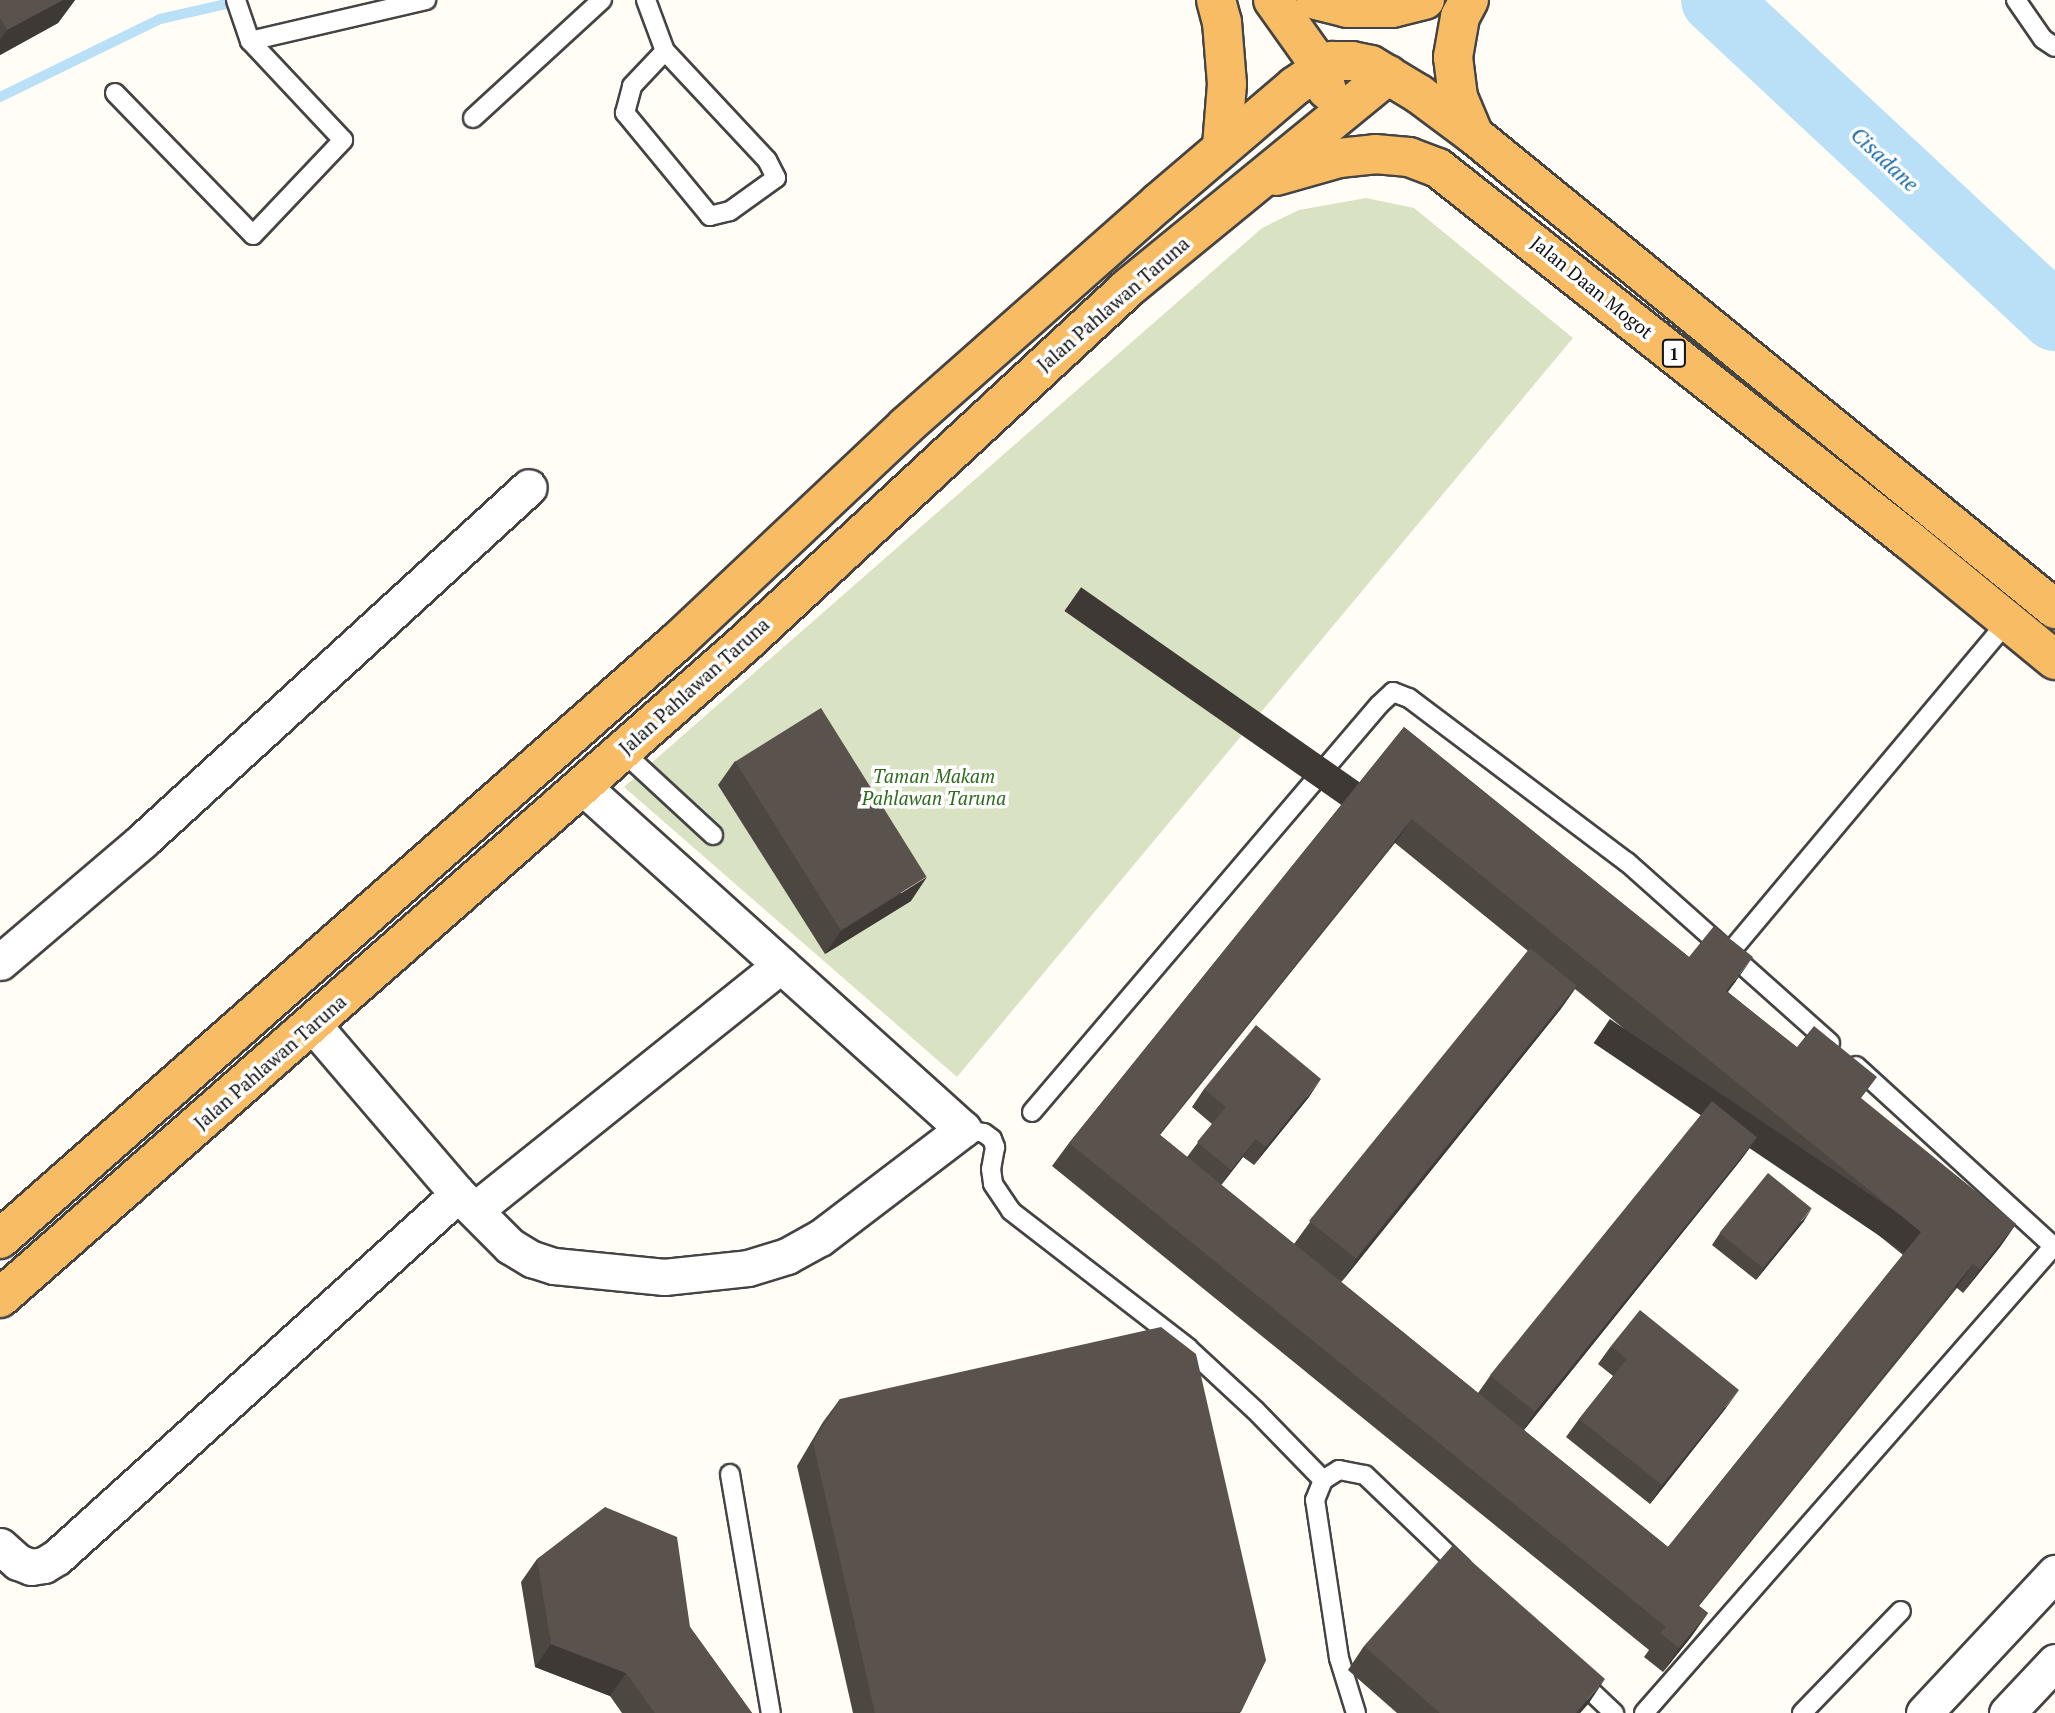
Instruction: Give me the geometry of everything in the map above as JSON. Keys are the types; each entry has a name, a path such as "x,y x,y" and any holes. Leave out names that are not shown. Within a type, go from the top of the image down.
{"highway":[{"path":"1216,0 1222,22 1227,84 1222,146"},
{"path":"1273,0 1320,66 1327,82 1328,124"},
{"path":"1316,0 1347,8 1392,8 1425,0"},
{"path":"1469,0 1460,16 1453,57 1458,97 1474,135"},
{"name":"1","path":"1320,66 1332,61 1371,65 1474,135 2055,609"},
{"path":"0,1239 679,640 906,426 1222,146 1320,66"},
{"name":"Jalan Pahlawan Taruna","path":"0,1298 745,643 1129,287 1388,75"},
{"name":"Jalan Daan Mogot","path":"1254,184 1295,169 1375,154 1409,157 1438,168 1480,198 2055,660"}],"street":[{"path":"0,962 142,841 529,487"},
{"path":"313,1025 467,1202 510,1246 532,1259 554,1266 664,1277 711,1274 787,1256 820,1238 963,1129 582,786"},
{"path":"0,1546 18,1562 31,1567 57,1557 467,1202 782,965"},
{"path":"1924,1713 2055,1573"},
{"path":"2007,1713 2055,1662"}],"lane":[{"path":"115,93 253,235 343,140 247,36 236,0"},
{"path":"247,36 426,0"},
{"path":"473,118 602,0"},
{"path":"646,0 665,51 767,160 776,178 730,211 710,216 625,113 632,86 665,51"},
{"path":"2016,0 2043,39 2055,47"},
{"path":"1731,951 2007,621"},
{"path":"1032,1112 1378,705 1392,692 1409,698 1627,862 1731,951 2054,1248 1644,1713"},
{"path":"622,751 713,835"},
{"path":"963,1129 985,1133 992,1139 995,1147 991,1169 993,1184 1011,1211 1188,1348 1255,1410 1323,1480"},
{"path":"1356,1713 1339,1658 1315,1500 1323,1480 1339,1470 1364,1475 1474,1580"},
{"path":"730,1475 771,1713"},
{"path":"1802,1713 1902,1611"},
{"path":"1564,1665 1614,1713"}],"green space":[{"name":"Taman Makam Pahlawan Taruna","path":"1366,198 1414,208 1573,338 957,1077 624,787 1262,228 1299,210"}],"building":[{"path":"0,0 63,0 7,30 0,18"},
{"path":"821,708 926,877 841,930 735,762"},
{"path":"1404,727 1689,957 1714,926 1753,957 1726,991 1797,1047 1814,1026 1877,1077 1861,1098 2016,1224 1980,1269 1973,1264 1698,1605 1708,1613 1679,1648 1660,1633 1666,1627 1069,1143","holes":["1412,819 1921,1232 1668,1547 1159,1134"]},
{"path":"1530,948 1577,986 1356,1259 1309,1221"},
{"path":"1256,1025 1321,1079 1266,1147 1256,1139 1231,1170 1197,1142 1226,1107 1204,1089"},
{"path":"1712,1101 1757,1138 1535,1412 1490,1375"},
{"path":"1768,1173 1812,1208 1763,1268 1720,1233"},
{"path":"1640,1310 1739,1390 1662,1485 1579,1419 1627,1359 1611,1346"},
{"path":"1161,1327 1196,1354 1266,1660 1241,1712 875,1713 813,1442 840,1399"},
{"path":"605,1507 677,1537 690,1627 752,1713 655,1713 626,1673 551,1644 537,1559"},
{"path":"1453,1545 1605,1679 1576,1713 1440,1713 1364,1646"}],"waterway":[{"name":"Cisadane","path":"1715,0 2055,317"},
{"path":"0,97 160,19 239,1"}]}
